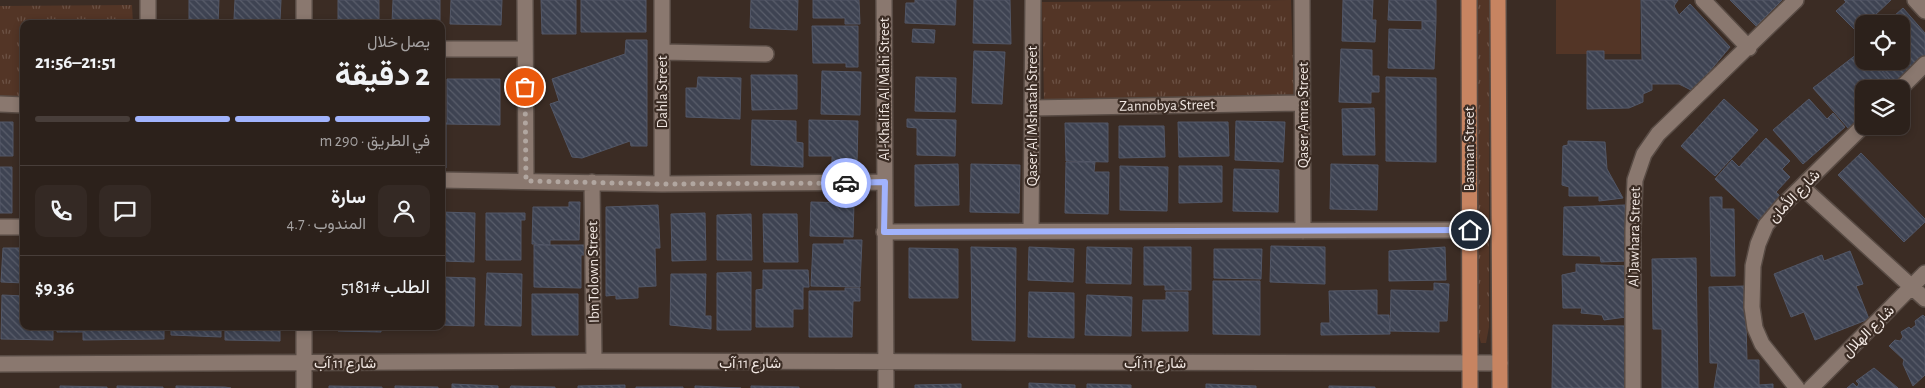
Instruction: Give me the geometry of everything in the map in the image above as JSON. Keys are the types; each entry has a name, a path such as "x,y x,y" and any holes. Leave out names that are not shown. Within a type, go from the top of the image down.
{"main road":[{"name":"Basman Street","path":"1469,0 1470,388"},
{"name":"Basman Street","path":"1498,0 1500,388"}],"street":[{"path":"148,0 148,20"},
{"path":"304,0 304,20"},
{"path":"525,0 526,181"},
{"name":"Dahla Street","path":"662,0 662,184"},
{"name":"Al-Khalifa Al Mahi Street","path":"884,0 886,388"},
{"name":"Qaser Al Mshatah Street","path":"1031,231 1033,0"},
{"name":"Qaser Amra Street","path":"1302,0 1303,230"},
{"path":"1703,0 1749,48"},
{"name":"Al Jawhara Street","path":"1633,388 1633,229 1635,180 1644,154 1658,134 1749,48 1796,0"},
{"path":"1915,0 1925,11"},
{"path":"445,49 525,50"},
{"path":"662,52 766,54"},
{"path":"1909,80 1925,64"},
{"name":"Zannobya Street","path":"1032,108 1302,103"},
{"path":"0,104 20,105"},
{"name":"شارع الأمان","path":"1797,388 1762,344 1756,328 1752,307 1753,266 1758,244 1766,225 1855,134"},
{"path":"445,180 662,184 885,182"},
{"name":"Ibn Tolown Street","path":"592,182 594,362"},
{"path":"1802,187 1925,299"},
{"path":"0,227 20,227"},
{"path":"884,232 1470,230"},
{"name":"شارع الهلال","path":"1811,388 1925,273"},
{"path":"304,330 304,388"},
{"name":"شارع 11 آب","path":"0,364 594,362 886,364 1500,363"}],"green space":[{"path":"1291,0 1294,98 1044,102 1042,2"},
{"path":"1477,0 1489,0 1489,327 1486,343 1481,343 1478,333"},
{"path":"1556,0 1640,0 1640,54 1556,54"},
{"path":"132,5 133,20 20,20 20,97 0,97 0,6"}],"building":[{"path":"189,0 219,0 218,20 189,20"},
{"path":"235,0 281,0 280,20 234,19"},
{"path":"338,0 379,0 379,20 338,20"},
{"path":"393,0 440,0 440,20 392,20"},
{"path":"451,0 502,0 501,25 450,24"},
{"path":"541,0 576,0 576,34 542,34"},
{"path":"581,0 646,0 646,32 581,32"},
{"path":"751,0 798,0 797,30 750,28"},
{"path":"813,0 859,0 860,24 845,24 845,18 813,18"},
{"path":"915,0 956,0 955,25 905,23 906,3 915,3"},
{"path":"974,0 1010,0 1011,44 973,43"},
{"path":"1343,0 1373,0 1372,20 1376,20 1375,42 1342,41"},
{"path":"1389,0 1436,0 1436,21 1388,20"},
{"path":"1641,0 1678,0 1674,6 1679,15 1690,4 1730,47 1693,91 1679,84 1652,84 1652,90 1643,94 1643,102 1629,108 1587,109 1587,51 1604,51 1604,60 1642,60"},
{"path":"1730,0 1782,0 1756,26"},
{"path":"1844,0 1891,0 1875,15 1855,15 1855,30 1836,11 1846,2"},
{"path":"1903,8 1909,15 1895,15"},
{"path":"1910,16 1925,33 1925,60 1903,80 1891,80 1882,70 1910,70"},
{"path":"1422,21 1436,21 1434,69 1388,68 1389,29 1422,30"},
{"path":"812,26 858,26 858,67 846,67 846,63 813,63"},
{"path":"913,29 935,30 934,43 912,42"},
{"path":"626,40 647,40 647,146 631,146 630,141 582,158 572,157 550,104 559,101 552,79 625,54"},
{"path":"1341,49 1372,50 1372,76 1379,76 1379,92 1371,92 1371,103 1339,102"},
{"path":"974,51 1005,52 1002,104 972,103"},
{"path":"1855,56 1855,70 1881,70 1890,80 1855,80 1855,124 1849,129 1813,88"},
{"path":"822,71 861,72 860,115 821,114"},
{"path":"751,75 797,75 797,109 752,110"},
{"path":"698,77 741,78 740,119 686,117 686,88 697,88"},
{"path":"916,77 956,78 955,112 915,111"},
{"path":"1386,77 1436,78 1436,162 1386,161"},
{"path":"447,79 500,79 500,125 446,124 445,168 445,123 447,123"},
{"path":"1724,99 1758,130 1715,176 1681,146"},
{"path":"1809,99 1827,119 1833,113 1845,127 1803,164 1773,130"},
{"path":"1374,108 1375,155 1343,155 1342,109"},
{"path":"907,119 956,120 955,156 917,155 917,128 907,127"},
{"path":"752,120 796,121 796,142 803,143 803,167 751,165"},
{"path":"809,120 858,121 857,163 832,163 832,156 809,156"},
{"path":"1236,121 1285,122 1283,162 1235,160"},
{"path":"0,122 13,122 13,156 0,156"},
{"path":"1178,122 1228,122 1229,156 1179,157"},
{"path":"1065,123 1108,123 1108,162 1066,161"},
{"path":"1119,126 1164,126 1165,157 1119,158"},
{"path":"1766,138 1790,161 1782,169 1790,177 1776,192 1783,199 1761,222 1715,179 1732,160 1739,167"},
{"path":"1568,141 1605,142 1607,169 1623,198 1599,201 1599,196 1569,196 1569,187 1562,185 1563,146 1568,145"},
{"path":"1861,153 1925,219 1925,222 1904,242 1838,175"},
{"path":"1066,162 1095,162 1094,172 1109,172 1108,214 1065,213"},
{"path":"958,164 959,205 915,206 915,165"},
{"path":"971,164 1020,165 1019,213 970,212"},
{"path":"1331,164 1378,165 1377,210 1330,209"},
{"path":"1120,166 1168,167 1167,211 1120,210"},
{"path":"1179,166 1222,166 1222,202 1179,203"},
{"path":"0,167 12,167 12,213 0,213"},
{"path":"1234,169 1279,170 1278,212 1233,211"},
{"path":"1710,197 1722,197 1722,209 1734,209 1735,276 1711,276"},
{"path":"569,202 580,202 579,240 550,240 550,245 532,244 533,207 569,207"},
{"path":"811,202 854,203 853,237 810,236"},
{"path":"658,205 660,248 655,248 656,286 638,287 638,298 616,299 616,295 606,296 606,207"},
{"path":"1625,205 1626,261 1601,262 1600,256 1563,255 1564,207"},
{"path":"445,212 475,213 474,262 445,261"},
{"path":"486,213 525,213 525,220 521,220 521,260 486,260"},
{"path":"705,213 706,260 672,261 671,214"},
{"path":"751,214 752,260 717,260 717,215"},
{"path":"763,214 797,214 798,262 764,262"},
{"path":"844,240 862,240 860,287 811,286 813,244 844,244"},
{"path":"534,245 585,245 585,255 581,255 581,288 534,287"},
{"path":"1271,246 1325,247 1325,284 1270,282"},
{"path":"971,247 1016,248 1015,341 972,340"},
{"path":"1029,247 1074,249 1073,282 1028,280"},
{"path":"1087,247 1132,248 1131,284 1086,283"},
{"path":"1144,247 1191,247 1191,290 1165,290 1165,285 1144,285"},
{"path":"1445,247 1446,280 1389,281 1389,251"},
{"path":"3,248 20,248 20,283 1,282"},
{"path":"909,248 958,249 958,298 909,298"},
{"path":"1214,249 1262,249 1261,279 1214,278"},
{"path":"1850,251 1863,284 1856,286 1869,319 1815,340 1804,312 1791,317 1774,274 1822,255 1824,261"},
{"path":"1696,258 1698,388 1662,388 1662,329 1653,329 1652,259"},
{"path":"1576,264 1628,266 1626,317 1604,320 1602,315 1581,313 1582,308 1563,308 1562,275 1576,272"},
{"path":"763,270 808,270 809,287 803,287 803,309 793,309 793,327 756,327 756,290 763,289"},
{"path":"751,272 751,330 717,330 717,273"},
{"path":"487,273 522,274 521,326 485,325"},
{"path":"671,274 706,274 705,316 711,316 711,329 670,325"},
{"path":"445,277 475,278 474,326 445,325"},
{"path":"1213,281 1260,281 1260,335 1213,334"},
{"path":"1434,283 1449,284 1447,321 1439,321 1439,332 1390,331 1391,290 1434,291"},
{"path":"1745,286 1747,360 1759,360 1759,385 1773,384 1773,388 1714,388 1718,363 1710,363 1709,287"},
{"path":"845,288 860,288 860,301 853,301 852,337 809,337 809,291 845,291"},
{"path":"1377,290 1377,315 1389,315 1390,334 1321,335 1321,323 1330,323 1329,291"},
{"path":"1029,292 1074,293 1074,338 1028,337"},
{"path":"1166,292 1188,292 1188,331 1142,331 1143,300 1166,300"},
{"path":"532,294 578,294 578,335 532,335"},
{"path":"2,295 20,296 20,330 53,330 53,340 1,339"},
{"path":"1087,295 1132,297 1131,336 1085,335"},
{"path":"1923,315 1925,317 1925,375 1913,386 1903,364 1904,360 1889,346 1895,340 1900,341 1903,337 1901,332 1909,327 1911,329 1916,325 1915,321"},
{"path":"1553,325 1626,326 1628,388 1552,388"},
{"path":"57,330 164,330 164,339 83,340 83,332 57,332"},
{"path":"171,330 221,330 221,337 171,335"},
{"path":"225,330 280,330 280,341 225,340"},
{"path":"381,330 381,332 338,331"},
{"path":"1874,368 1898,388 1847,388 1853,383 1857,387 1859,384 1856,381"},
{"path":"1029,383 1075,385 1075,388 1029,388"},
{"path":"452,384 498,386 498,388 452,388"},
{"path":"961,384 961,388 915,388 915,385"},
{"path":"1087,384 1131,385 1131,388 1087,388"},
{"path":"1206,384 1256,386 1256,388 1206,388"},
{"path":"625,385 625,388 578,388 578,386"},
{"path":"60,386 107,387 107,388 60,388"},
{"path":"117,386 163,387 163,388 117,388"},
{"path":"176,386 225,387 231,388 176,388"},
{"path":"329,386 382,387 382,388 329,388"},
{"path":"395,386 438,387 438,388 395,388"},
{"path":"511,386 555,387 555,388 510,388"},
{"path":"695,386 741,388 695,388"},
{"path":"751,386 799,387 799,388 751,388"},
{"path":"1329,386 1375,387 1375,388 1329,388"},
{"path":"683,387 683,388 636,388"}],"way so far":[{"path":"525,87 526,181 662,184 846,183"}],"route":[{"path":"846,183 885,182 884,232 1470,230"}]}
